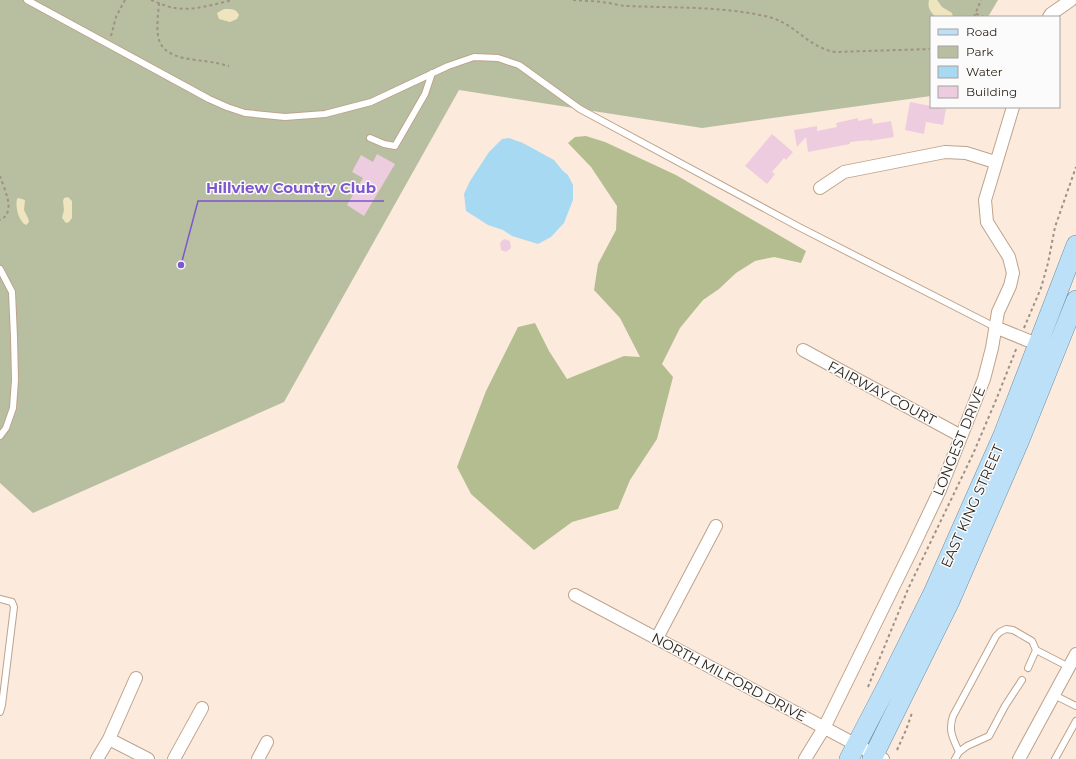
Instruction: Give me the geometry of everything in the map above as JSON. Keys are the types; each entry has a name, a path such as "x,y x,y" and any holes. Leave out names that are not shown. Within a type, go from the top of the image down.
{"main road":[{"name":"EAST KING STREET","path":"853,752 933,593 1003,435 1029,341 1076,244"},
{"name":"EAST KING STREET","path":"877,758 950,601 1019,442 1076,300"}],"street":[{"path":"1050,16 1070,0"},
{"name":"LONGEST DRIVE","path":"805,759 824,728 940,490 984,379 992,348 998,312 1010,286 1013,273 1009,257 988,222 984,200 1013,108"},
{"path":"820,188 844,172 945,152 966,153 996,162"},
{"path":"995,328 1055,352"},
{"name":"FAIRWAY COURT","path":"803,350 961,436"},
{"path":"657,638 716,526"},
{"name":"NORTH MILFORD DRIVE","path":"575,595 824,728 853,752 877,758"},
{"path":"1019,759 1076,654"},
{"path":"96,759 109,739 136,678"},
{"path":"174,759 202,708"},
{"path":"109,739 148,759"},
{"path":"258,759 267,742"}],"lane":[{"path":"27,0 209,99 245,113 285,117 325,114 371,102 448,66 474,57 498,58 519,65 580,109 792,223 995,328"},
{"path":"370,138 384,144 395,146 425,94 432,73"},
{"path":"0,269 12,292 15,380 13,408 6,428 0,436"},
{"path":"0,599 12,602 14,607 0,712"},
{"path":"959,752 951,734 950,725 953,716 996,636 1006,629 1013,630 1032,641 1036,650 1069,667"},
{"path":"1028,668 1036,650"},
{"path":"955,759 959,752 967,746 989,736 1005,706 1022,680"},
{"path":"1054,695 1076,706"},
{"path":"1055,759 1076,721"}],"path":[{"path":"110,46 116,17 125,0"},
{"path":"151,0 173,8 188,8 233,0"},
{"path":"573,0 626,6 716,9 761,15 784,22 816,46 827,51 930,49"},
{"path":"975,16 981,0"},
{"path":"159,3 159,41 166,49 172,54 181,58 229,66"},
{"path":"868,688 908,589 973,454 996,400 1029,341 1055,227 1076,167"},
{"path":"0,176 9,208 6,216 0,220"}],"green space":[{"path":"0,0 998,0 989,16 930,16 930,96 702,128 459,90 284,402 33,513 0,483"},
{"path":"586,136 605,142 676,175 806,251 801,263 774,257 755,261 736,273 719,289 703,300 680,328 662,364 673,377 657,439 630,480 618,509 572,522 534,550 471,494 457,467 486,391 518,327 535,323 549,351 567,379 624,356 640,357 620,318 594,290 598,264 616,230 617,206 591,167 568,143 575,137"}],"sand":[{"path":"929,0 937,0 942,7 952,13 953,16 935,16 930,10"},
{"path":"224,9 233,9 236,11 239,15 237,19 230,22 219,19 217,13"},
{"path":"68,197 72,201 72,218 66,223 62,218 64,210 63,201 64,198"},
{"path":"19,198 25,200 24,210 29,222 26,225 21,221 18,214 17,199"}],"water":[{"path":"509,138 523,143 554,160 568,175 573,185 573,200 564,223 551,237 538,244 512,236 503,230 488,225 466,211 464,194 470,181 489,152 502,139"}],"building":[{"path":"910,102 930,106 930,108 946,109 943,125 926,122 924,134 905,130"},
{"path":"858,118 858,121 872,118 873,124 891,121 894,137 850,142 850,144 808,152 806,137 797,147 794,130 817,126 817,131 837,127 836,123"},
{"path":"772,134 793,152 786,160 784,158 772,172 775,174 767,184 745,166"},
{"path":"377,154 395,164 364,216 347,205 363,178 352,172 361,155 373,162"},
{"path":"504,239 510,241 511,248 506,252 501,250 500,243"}],"place":[{"name":"Hillview Country Club","path":"181,265"}]}
